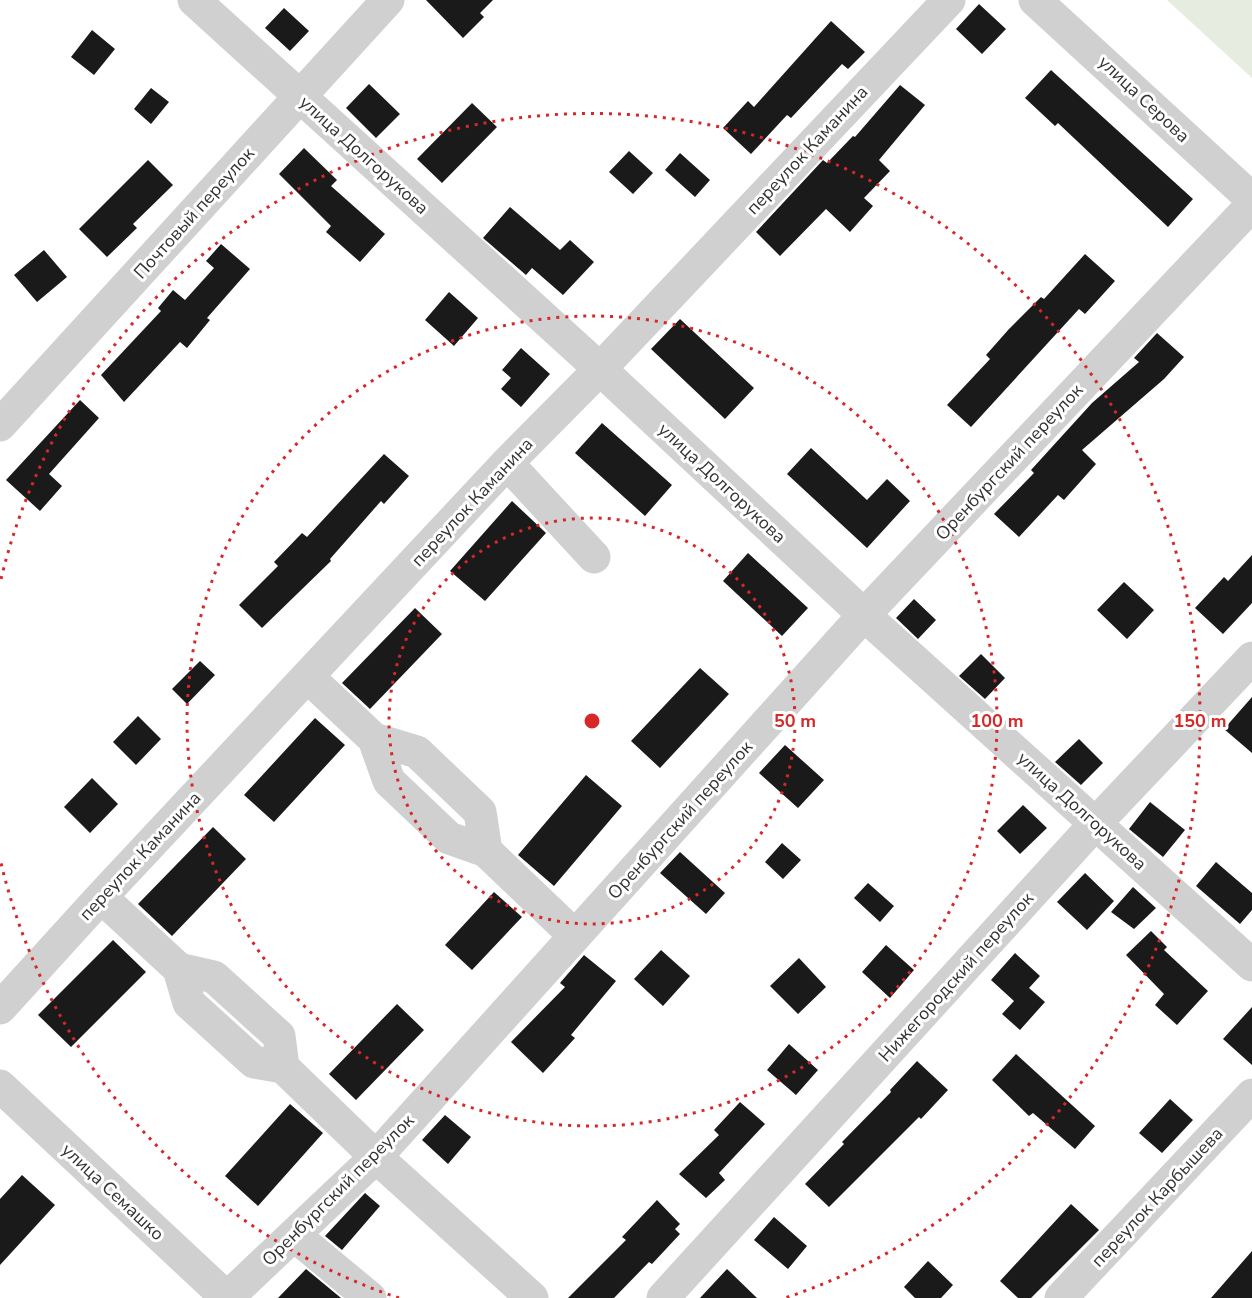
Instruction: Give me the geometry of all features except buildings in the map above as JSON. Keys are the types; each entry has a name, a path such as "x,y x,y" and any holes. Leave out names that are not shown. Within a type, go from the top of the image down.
{"street":[{"name":"улица Долгорукова","path":"194,0 600,369 864,615 1252,965"},
{"name":"Почтовый переулок","path":"0,425 388,0"},
{"name":"переулок Каманина","path":"0,1008 507,463 600,369 949,0"},
{"name":"улица Серова","path":"1035,0 1252,199"},
{"name":"Оренбургский переулок","path":"227,1298 376,1157 864,615 1252,205"},
{"path":"507,463 594,557"},
{"name":"Нижегородский переулок","path":"663,1298 1096,823 1252,658"},
{"path":"308,677 374,739 389,781 449,838 486,851 575,936"},
{"path":"101,897 179,969 189,1003 254,1062 283,1067 376,1157 532,1298"},
{"name":"улица Семашко","path":"0,1086 227,1298"},
{"name":"переулок Карбышева","path":"1061,1298 1252,1095"},
{"path":"294,1235 370,1298"}],"shaded area":[{"path":"1167,0 1252,0 1252,78"}]}
